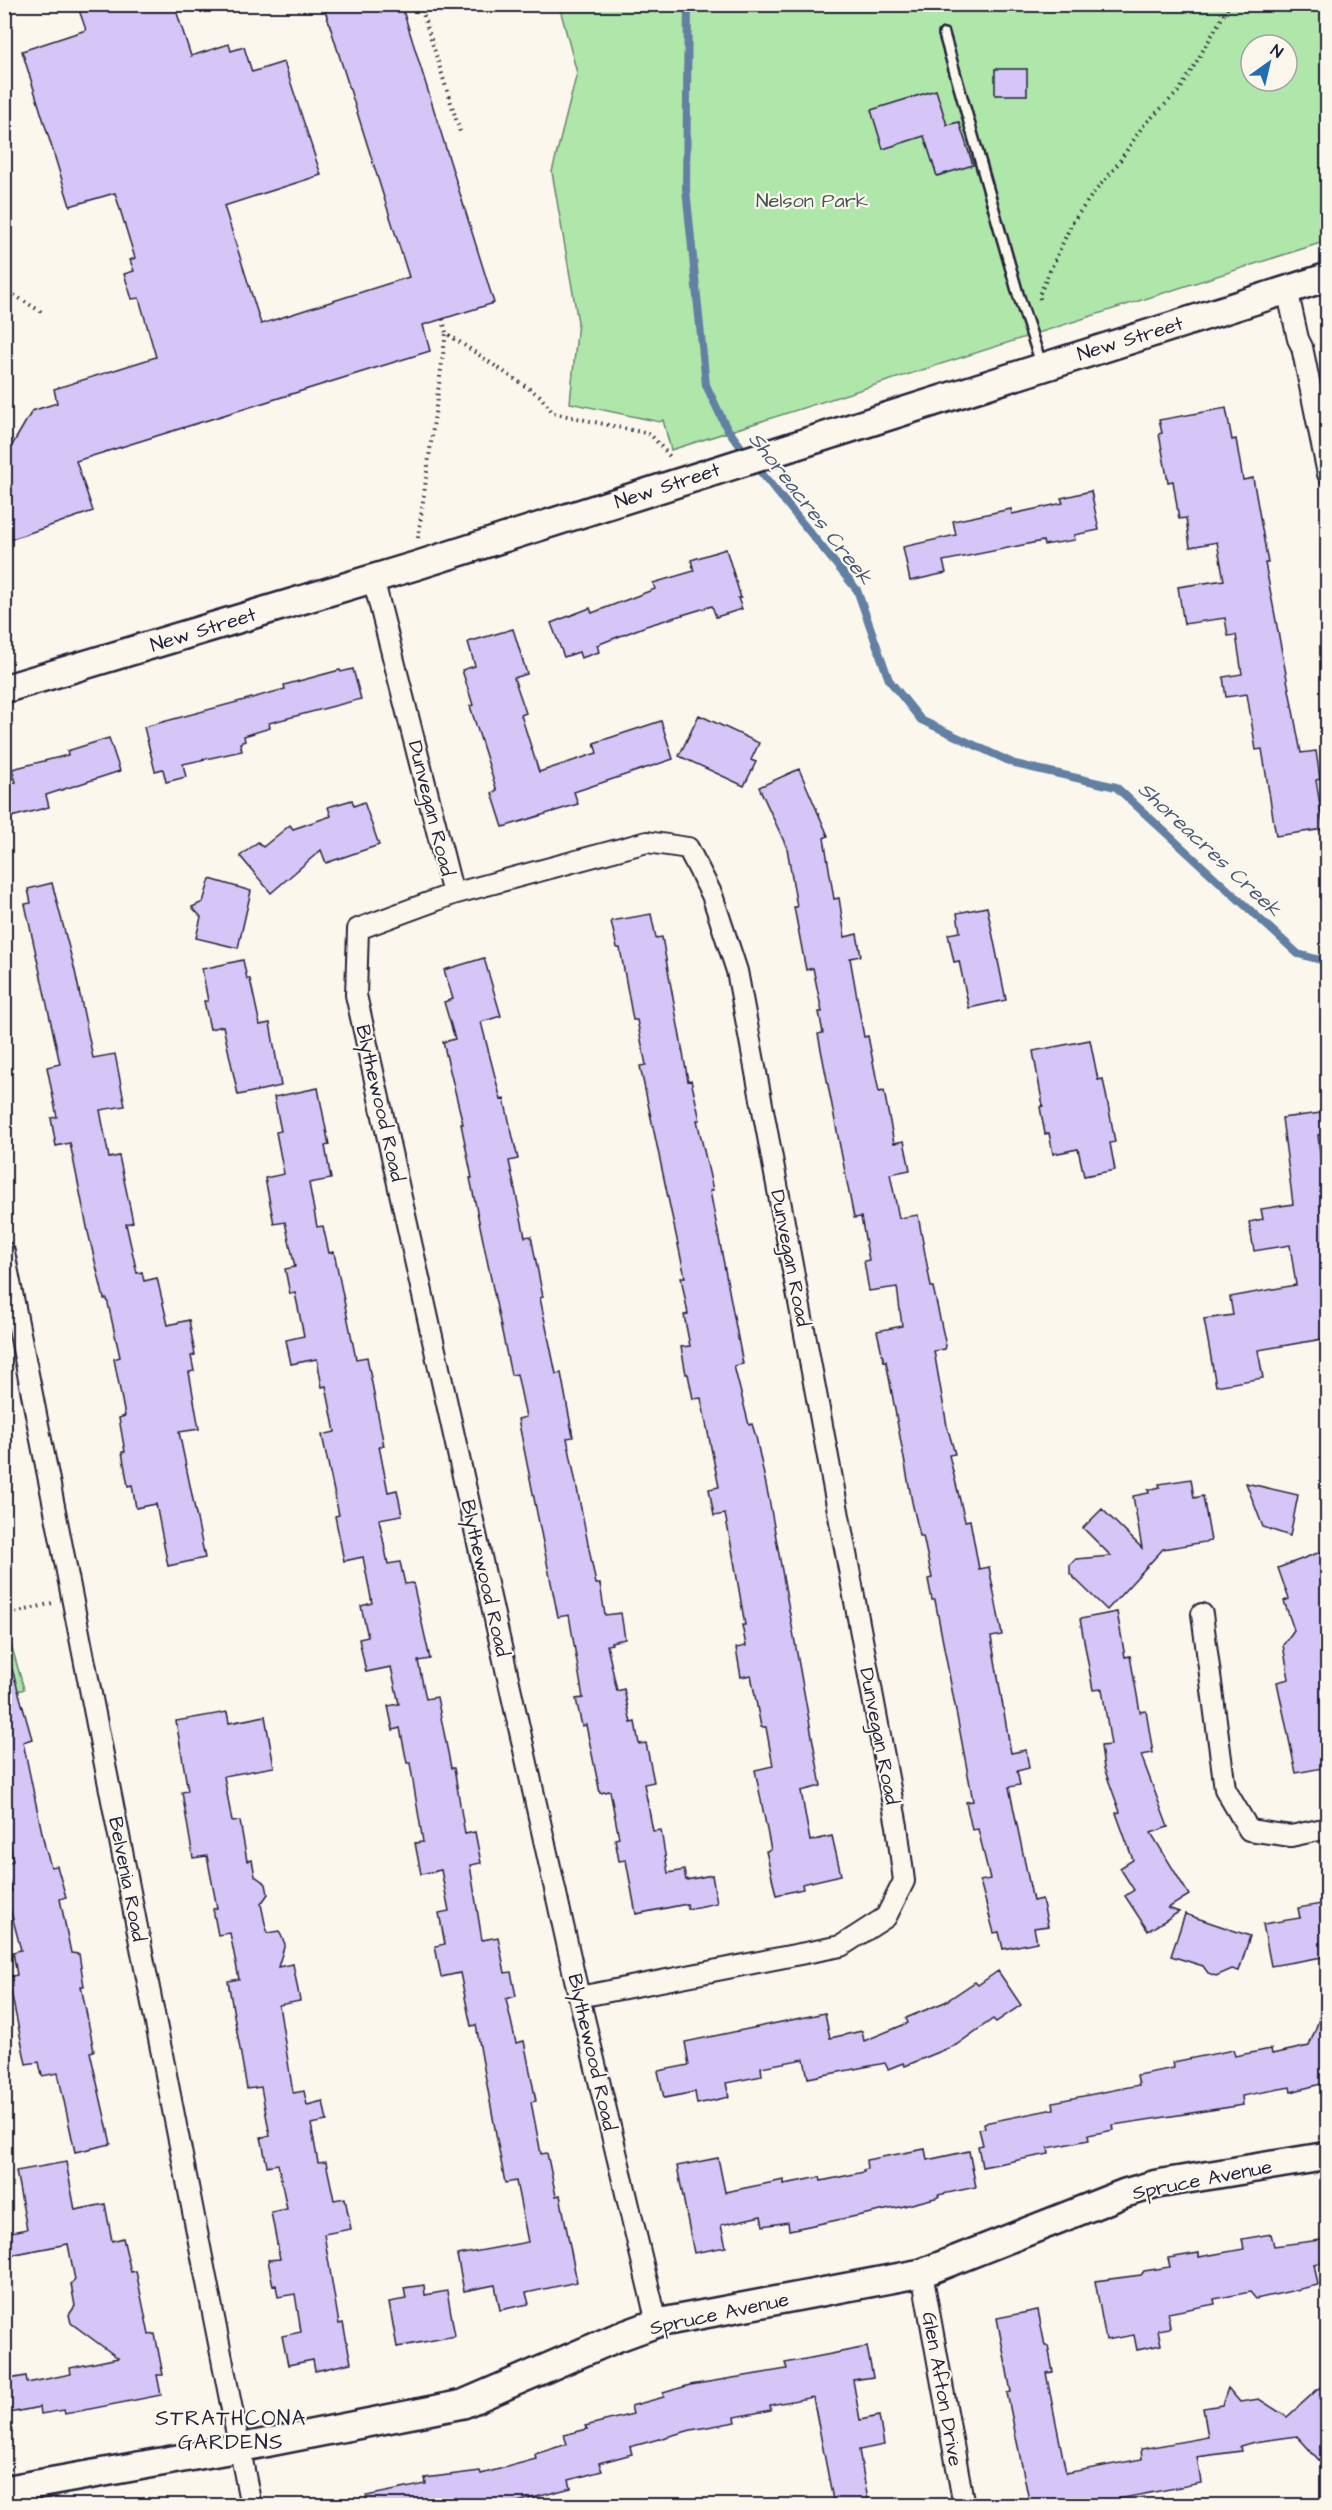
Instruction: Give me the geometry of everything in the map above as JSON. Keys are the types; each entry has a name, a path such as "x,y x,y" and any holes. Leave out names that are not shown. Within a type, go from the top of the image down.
{"main road":[{"name":"New Street","path":"4,689 415,566 772,451 1328,277"},
{"name":"Spruce Avenue","path":"4,2490 239,2448 463,2404 615,2337 657,2323 922,2273 1125,2193 1157,2184 1328,2156"}],"street":[{"path":"1287,289 1298,339 1302,347 1328,474"},
{"name":"Dunvegan Road","path":"373,578 453,894 647,842 688,848 712,895 737,971 897,1826 904,1881 886,1917 841,1946 579,1996"},
{"name":"Blythewood Road","path":"453,894 358,929 356,994 579,1996 657,2323"},
{"name":"Belvenia Road","path":"4,1252 251,2505"},
{"path":"1202,1614 1225,1789 1248,1830 1292,1836 1328,1828"},
{"name":"Glen Afton Drive","path":"922,2273 964,2505"}],"lane":[{"path":"944,34 1018,294 1042,366"}],"path":[{"path":"420,4 461,135"},
{"path":"1041,303 1039,294 1072,223 1115,168 1143,126 1180,90 1230,4"},
{"path":"4,289 45,314"},
{"path":"415,566 446,333 443,319"},
{"path":"446,333 540,396 553,413 650,435 689,478"},
{"path":"4,1616 73,1597"}],"green space":[{"name":"Nelson Park","path":"559,5 1327,5 1327,241 671,450 663,420 660,422 570,403 578,322 552,172 577,73"},
{"path":"4,1620 24,1689 5,1696 4,1696"}],"building":[{"path":"77,4 174,4 191,56 229,44 231,51 244,47 252,72 284,62 321,175 224,206 261,324 409,277 323,4 401,4 494,303 423,325 430,351 76,461 93,511 9,540 4,525 4,459 32,411 57,403 54,389 156,357 139,298 132,299 124,274 134,271 130,260 135,258 115,193 70,206 22,51 86,30"},
{"path":"995,69 1027,69 1027,95 995,95"},
{"path":"936,90 947,125 959,122 973,165 937,176 924,136 883,149 871,110"},
{"path":"1226,408 1232,440 1236,439 1243,480 1253,478 1268,563 1265,563 1301,753 1316,751 1320,779 1316,780 1324,829 1276,836 1262,749 1256,750 1247,694 1226,697 1223,677 1242,674 1236,635 1228,636 1225,618 1184,624 1178,587 1224,580 1217,542 1190,547 1186,518 1179,519 1173,481 1168,482 1159,434 1162,433 1159,420"},
{"path":"1091,491 1099,530 1074,535 1075,540 1044,545 1043,541 943,561 946,573 910,581 903,547 956,535 953,521 1011,509 1012,514 1063,503 1061,498"},
{"path":"726,549 741,598 738,598 742,609 716,617 712,606 646,626 597,645 599,652 581,658 579,652 564,657 551,623 590,608 592,613 655,589 653,583 694,571 691,560"},
{"path":"513,629 527,674 514,678 526,713 521,715 539,772 597,753 594,743 661,721 673,759 574,792 578,804 503,827 492,793 497,791 470,706 473,705 462,670 475,666 468,642"},
{"path":"353,669 361,699 269,723 270,728 244,736 245,741 240,743 242,751 183,764 186,777 166,782 163,769 155,771 144,727 285,689 284,685 340,670 341,672"},
{"path":"699,715 759,743 751,760 756,762 744,786 679,756"},
{"path":"109,738 120,771 46,795 49,807 4,819 4,785 16,782 12,769 68,755 67,751"},
{"path":"799,769 828,836 824,838 834,899 839,898 845,937 857,934 861,956 850,958 864,1037 868,1036 879,1092 884,1091 894,1143 904,1141 910,1170 890,1174 899,1218 918,1215 931,1287 933,1287 946,1346 945,1349 934,1351 947,1426 955,1454 949,1455 965,1521 970,1520 979,1569 989,1567 1002,1635 991,1637 1011,1753 1026,1750 1029,1768 1017,1771 1020,1785 1009,1787 1033,1901 1042,1899 1048,1926 1034,1928 1037,1942 1003,1949 999,1932 994,1933 980,1881 990,1879 978,1829 972,1830 966,1802 973,1801 935,1600 932,1600 928,1579 932,1578 923,1536 920,1536 912,1502 886,1361 884,1362 877,1331 902,1326 897,1287 869,1291 864,1261 869,1260 861,1217 854,1218 818,1034 823,1033 819,1012 822,1012 813,968 806,970 794,907 797,907 787,848 759,787"},
{"path":"352,800 354,806 364,802 379,845 326,863 321,850 271,893 240,856 258,842 263,847 290,825 293,829 331,816 328,807"},
{"path":"210,879 251,891 238,948 196,938 201,917 192,907 203,902"},
{"path":"52,883 75,971 93,1058 115,1054 125,1106 100,1110 109,1158 119,1156 133,1222 126,1224 137,1273 142,1272 144,1281 157,1278 168,1325 189,1320 195,1355 191,1356 194,1371 189,1372 199,1429 179,1432 205,1558 168,1566 156,1504 136,1508 132,1485 128,1486 119,1418 125,1416 114,1359 120,1357 88,1232 70,1143 56,1146 51,1118 57,1117 47,1067 60,1064 25,904 31,903 28,889"},
{"path":"987,907 1006,1000 969,1008 959,961 954,962 948,934 960,932 957,913"},
{"path":"651,914 656,938 662,937 688,1081 691,1080 700,1120 697,1120 713,1190 710,1191 743,1364 734,1366 749,1425 752,1424 756,1437 769,1499 821,1786 801,1791 810,1841 832,1836 841,1875 802,1884 803,1889 776,1895 766,1851 771,1850 755,1770 773,1766 766,1727 761,1727 751,1675 741,1677 736,1648 746,1646 742,1625 745,1625 732,1549 725,1514 714,1516 709,1489 719,1487 701,1398 693,1399 688,1374 686,1374 681,1347 690,1346 684,1315 688,1314 681,1277 685,1277 640,1066 646,1065 637,1020 633,1020 620,948 617,948 611,921"},
{"path":"484,958 501,1016 481,1022 501,1100 504,1099 518,1159 509,1161 525,1237 531,1236 543,1297 540,1298 556,1374 561,1373 573,1437 567,1438 596,1584 600,1584 605,1615 621,1613 625,1639 607,1645 617,1691 624,1689 631,1723 635,1722 639,1744 646,1743 654,1782 644,1784 653,1831 661,1830 668,1873 684,1870 686,1880 712,1875 717,1903 688,1909 687,1904 636,1914 626,1860 619,1861 615,1839 619,1838 610,1791 600,1793 586,1725 582,1726 576,1699 583,1698 569,1615 558,1617 518,1419 526,1417 517,1374 511,1375 470,1178 472,1178 461,1124 463,1124 443,1042 455,1039 444,1002 453,999 444,970"},
{"path":"243,960 247,979 250,979 260,1025 270,1023 281,1086 238,1095 223,1026 210,1029 204,1001 208,1001 202,969"},
{"path":"1090,1040 1098,1080 1103,1079 1111,1120 1115,1142 1110,1143 1115,1170 1084,1176 1078,1149 1053,1154 1049,1133 1045,1134 1040,1107 1043,1106 1033,1051"},
{"path":"318,1088 329,1145 325,1146 331,1179 309,1183 317,1227 323,1226 329,1253 334,1252 356,1359 367,1357 384,1446 379,1446 388,1492 397,1490 402,1515 379,1519 388,1564 400,1562 405,1584 413,1583 430,1659 418,1661 426,1699 437,1697 451,1768 454,1768 465,1834 475,1832 481,1863 470,1865 482,1940 498,1937 505,1973 511,1972 516,1996 506,1999 516,2043 524,2041 536,2101 531,2102 541,2154 547,2153 556,2196 560,2195 577,2282 526,2293 529,2304 500,2310 495,2285 464,2291 457,2255 528,2242 516,2181 505,2183 476,2025 471,2026 460,1973 441,1977 435,1946 445,1944 439,1913 449,1911 441,1870 421,1874 415,1843 423,1842 410,1763 407,1763 400,1728 393,1730 388,1706 399,1704 391,1667 366,1672 359,1639 368,1637 361,1606 372,1603 363,1557 344,1561 335,1516 339,1515 322,1435 335,1432 326,1386 322,1387 317,1359 291,1364 286,1340 304,1336 295,1293 290,1294 285,1269 295,1267 285,1222 274,1224 265,1178 284,1174 276,1132 281,1131 274,1097"},
{"path":"1328,1112 1328,1134 1318,1135 1328,1225 1328,1338 1258,1350 1263,1378 1216,1386 1204,1319 1233,1315 1230,1297 1296,1285 1290,1245 1254,1251 1249,1222 1263,1219 1261,1209 1293,1204 1282,1118"},
{"path":"1191,1479 1194,1498 1203,1496 1211,1541 1163,1549 1107,1610 1070,1574 1070,1565 1076,1559 1111,1556 1083,1528 1102,1509 1142,1548 1133,1496 1149,1493 1148,1490 1160,1487 1159,1484"},
{"path":"1246,1483 1298,1495 1290,1536 1263,1527"},
{"path":"1323,1551 1328,1563 1328,1705 1323,1706 1328,1729 1328,1767 1296,1773 1277,1682 1289,1679 1283,1645 1294,1630 1284,1601 1289,1599 1278,1568"},
{"path":"1117,1612 1125,1657 1130,1656 1140,1712 1146,1711 1153,1753 1141,1755 1168,1827 1151,1833 1189,1895 1168,1908 1179,1912 1148,1931 1125,1896 1134,1890 1120,1868 1133,1860 1116,1813 1120,1812 1104,1768 1101,1746 1111,1745 1102,1689 1093,1690 1080,1619"},
{"path":"10,1662 32,1739 23,1742 45,1847 51,1867 57,1866 66,1897 60,1899 71,1953 79,1954 84,1986 81,1986 94,2051 90,2052 111,2144 75,2152 58,2073 42,2076 39,2062 26,2064 8,1977 17,1975 13,1952 21,1950 6,1893 12,1891 4,1864 13,1861 4,1818 4,1663"},
{"path":"227,1712 229,1723 265,1716 274,1767 224,1776 232,1822 240,1821 247,1861 252,1860 255,1876 266,1884 268,1894 261,1904 267,1933 279,1931 285,1944 278,1967 293,1964 300,2001 279,2005 293,2093 304,2091 307,2105 323,2101 327,2121 311,2124 318,2163 326,2162 334,2200 345,2198 351,2229 324,2234 339,2324 343,2323 351,2363 315,2371 313,2360 288,2365 282,2336 301,2332 295,2294 278,2297 276,2285 273,2286 268,2260 280,2259 271,2212 287,2209 278,2164 267,2166 261,2137 270,2136 261,2087 247,2089 228,1981 239,1979 230,1933 218,1935 213,1909 217,1908 207,1856 193,1858 182,1792 188,1791 176,1721"},
{"path":"1321,1904 1328,1939 1328,1956 1271,1966 1263,1924 1300,1918 1298,1908"},
{"path":"1185,1914 1250,1936 1239,1971 1232,1969 1216,1976 1208,1973 1203,1966 1171,1956"},
{"path":"998,1971 1021,2005 996,2022 993,2019 956,2045 905,2066 903,2063 888,2069 885,2063 808,2078 804,2059 761,2067 762,2076 726,2083 729,2097 697,2104 695,2092 664,2098 658,2071 689,2065 685,2042 825,2013 830,2038 862,2031 864,2041 908,2023 906,2018 945,2002 975,1982 978,1985"},
{"path":"1325,2004 1328,2004 1328,2082 1291,2092 1290,2087 1242,2096 1243,2105 1113,2125 1114,2130 1088,2135 1089,2140 1048,2148 1049,2154 982,2167 978,2146 983,2145 979,2129 985,2128 984,2123 1054,2109 1053,2102 1139,2085 1137,2075 1174,2068 1173,2062 1233,2050 1235,2056 1271,2049 1272,2054 1309,2046"},
{"path":"925,2149 927,2160 969,2151 976,2187 938,2195 939,2197 900,2207 789,2230 788,2222 763,2226 761,2216 721,2225 726,2247 694,2253 677,2166 718,2158 725,2192 784,2180 784,2184 820,2177 821,2181 864,2172 863,2170 867,2169 866,2160"},
{"path":"66,2162 75,2210 105,2204 112,2241 123,2238 131,2272 136,2271 149,2335 155,2334 163,2375 157,2375 161,2395 65,2414 64,2410 41,2414 40,2407 4,2414 4,2380 26,2376 27,2383 71,2374 70,2368 118,2358 71,2323 69,2315 75,2306 71,2284 75,2280 68,2244 10,2255 6,2233 27,2229 16,2171"},
{"path":"1271,2234 1274,2246 1328,2239 1328,2262 1314,2264 1318,2285 1256,2299 1250,2292 1214,2299 1215,2304 1168,2313 1170,2328 1158,2330 1161,2345 1137,2350 1134,2335 1106,2340 1095,2281 1141,2275 1144,2271 1170,2267 1168,2258 1199,2253 1199,2257 1244,2249 1242,2239"},
{"path":"424,2285 425,2295 447,2291 455,2336 397,2347 389,2302 406,2299 404,2288"},
{"path":"1038,2310 1053,2372 1046,2373 1066,2473 1142,2459 1141,2449 1208,2437 1203,2408 1222,2405 1228,2388 1240,2402 1259,2399 1287,2417 1328,2380 1328,2470 1297,2436 1254,2442 1240,2446 1241,2451 1197,2457 1201,2483 1113,2500 1114,2505 1030,2505 1007,2393 1011,2392 997,2318"},
{"path":"867,2347 873,2377 853,2380 860,2420 879,2416 884,2445 859,2450 869,2505 834,2505 813,2397 770,2405 771,2410 735,2417 736,2422 691,2430 630,2447 632,2454 599,2463 602,2471 569,2480 571,2488 506,2505 367,2505 366,2496 426,2484 425,2478 480,2471 481,2474 536,2459 535,2454 567,2444 564,2435 587,2429 585,2426 633,2414 631,2406 664,2397 663,2393 690,2385 787,2369 785,2363"}],"waterway":[{"name":"Shoreacres Creek","path":"688,4 686,189 706,385 726,427 747,455"},
{"name":"Shoreacres Creek","path":"755,465 857,590 889,680 921,720 1015,764 1116,787 1298,954 1328,962"}],"district":[{"name":"STRATHCONA GARDENS","path":"231,2430"}]}
